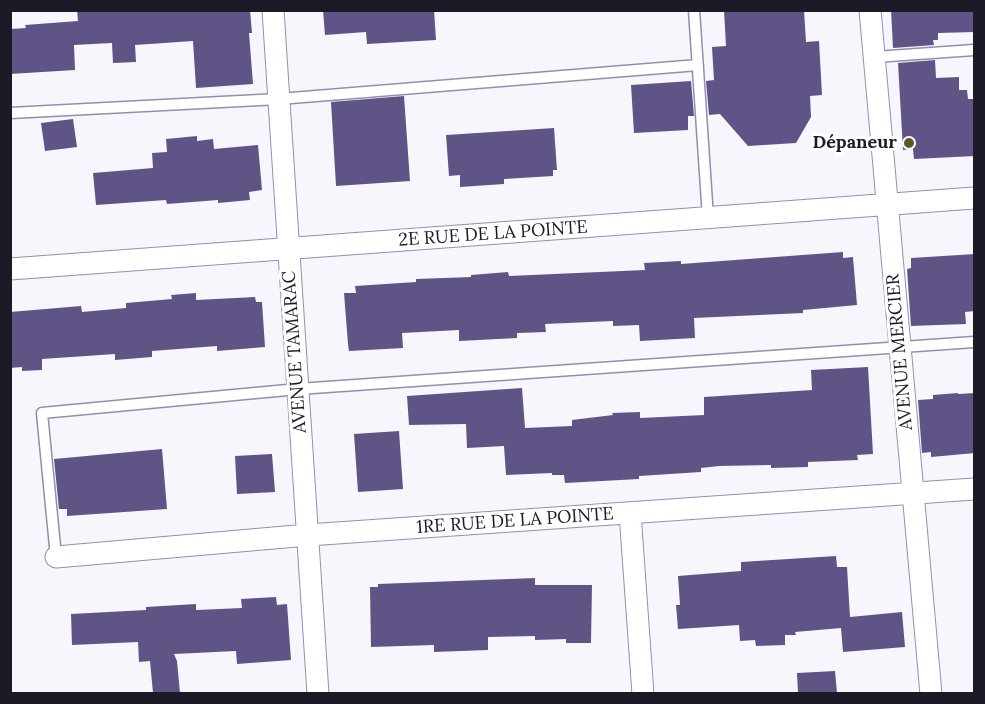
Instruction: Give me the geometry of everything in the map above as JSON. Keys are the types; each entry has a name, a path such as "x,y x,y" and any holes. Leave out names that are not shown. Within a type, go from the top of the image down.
{"street":[{"name":"AVENUE TAMARAC","path":"273,10 318,693"},
{"name":"AVENUE MERCIER","path":"870,10 931,693"},
{"name":"2E RUE DE LA POINTE","path":"10,269 975,198"},
{"name":"1RE RUE DE LA POINTE","path":"56,557 308,535 975,489"},
{"path":"630,513 643,693"}],"lane":[{"path":"694,10 708,218"},
{"path":"875,57 975,50"},
{"path":"10,113 279,99 698,65"},
{"path":"56,557 42,412 298,388 975,342"}],"building":[{"path":"77,10 250,10 252,33 249,33 253,84 196,88 193,41 135,45 136,62 113,63 112,43 74,45 75,70 10,74 10,29 26,28 25,25 78,21"},
{"path":"323,10 434,10 436,40 367,44 366,32 325,35"},
{"path":"724,10 804,10 806,42 819,41 822,95 810,96 811,117 796,143 748,146 720,114 709,115 706,81 714,80 712,47 726,46"},
{"path":"891,10 975,10 975,32 938,33 938,40 933,40 934,45 893,48"},
{"path":"935,60 936,78 959,77 959,90 967,90 968,99 975,99 975,156 914,159 913,149 903,150 898,63"},
{"path":"691,81 694,116 688,116 688,130 634,133 631,85"},
{"path":"404,96 410,181 336,186 331,102"},
{"path":"73,119 77,147 45,151 41,123"},
{"path":"554,128 557,170 553,170 553,176 504,179 504,184 460,187 460,175 449,176 446,135"},
{"path":"197,136 197,141 213,139 214,149 258,145 262,190 249,192 250,200 218,203 218,200 167,204 166,200 96,205 93,173 153,168 152,153 167,152 166,139"},
{"path":"843,252 843,258 853,257 857,305 803,310 803,313 694,318 695,338 640,341 639,325 613,326 613,321 545,324 546,332 517,333 517,338 459,341 459,330 402,333 403,348 349,351 344,293 356,293 355,286 508,272 509,276 645,270 644,263 681,261 681,264"},
{"path":"975,254 975,311 965,312 966,324 911,326 907,269 911,268 911,258"},
{"path":"196,293 196,300 255,297 256,302 262,302 265,347 217,351 217,346 152,351 152,357 115,360 115,354 42,359 42,370 22,371 22,367 10,368 10,312 81,306 82,312 126,308 126,303 172,299 171,295"},
{"path":"868,367 873,454 857,455 858,460 808,462 808,467 719,466 701,468 701,472 639,476 639,479 565,483 564,475 552,475 552,473 506,475 504,446 467,448 466,424 409,425 407,396 522,388 525,428 572,426 572,420 613,415 612,413 640,412 640,418 704,415 704,397 812,390 811,370"},
{"path":"975,393 975,453 931,457 931,452 922,453 918,400 933,399 933,395"},
{"path":"399,431 403,489 358,492 354,434"},
{"path":"162,449 167,509 67,516 67,509 59,509 54,459"},
{"path":"272,454 275,492 237,494 235,456"},
{"path":"836,556 837,567 847,567 850,617 902,612 905,647 843,652 841,628 795,632 796,635 785,635 785,645 756,646 755,640 740,641 739,625 678,629 676,605 680,605 678,576 741,571 741,562"},
{"path":"535,578 535,585 592,585 591,643 566,643 566,639 535,640 535,636 488,637 488,650 434,652 434,645 371,647 370,587 378,587 378,584"},
{"path":"276,597 277,605 287,604 291,660 237,664 236,651 174,654 177,661 180,693 153,693 150,661 139,662 138,642 72,645 71,614 146,610 146,607 196,604 196,610 242,608 241,599"},
{"path":"835,671 837,693 798,693 797,673"}],"place":[{"name":"Dépaneur","path":"909,143"}]}
